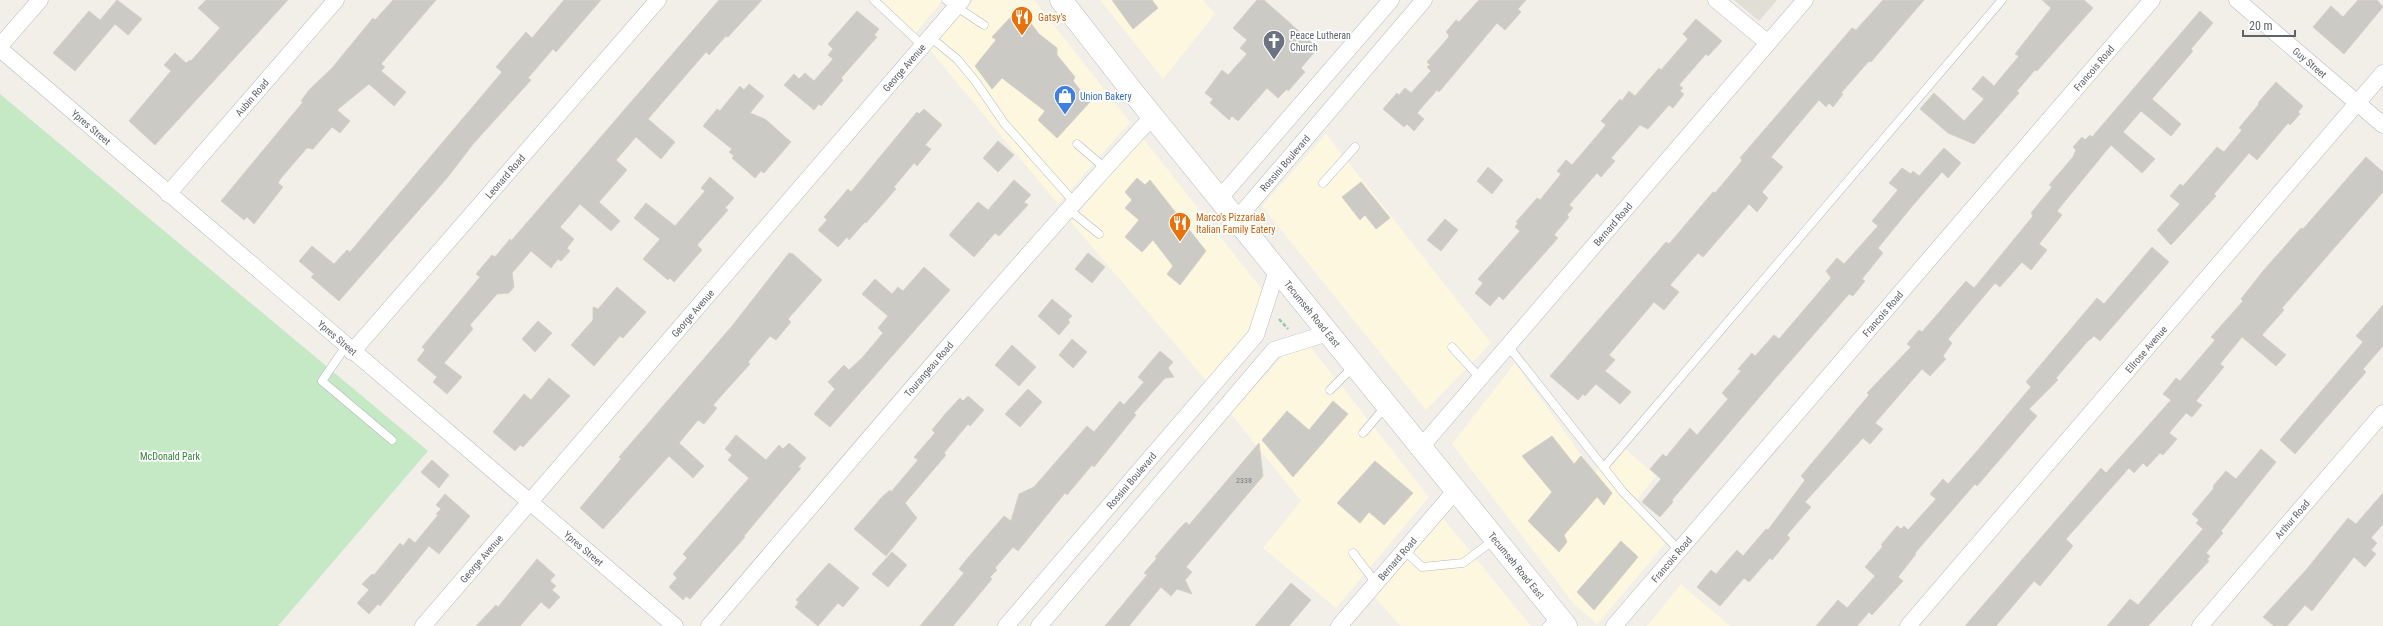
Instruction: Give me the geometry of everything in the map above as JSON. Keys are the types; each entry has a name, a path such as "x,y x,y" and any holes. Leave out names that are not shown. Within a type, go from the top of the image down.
{"main road":[{"name":"Tecumseh Road East","path":"1064,1 1219,199 1495,539 1557,623"}],"street":[{"path":"0,46 40,0"},
{"name":"Aubin Road","path":"168,194 336,0"},
{"name":"Leonard Road","path":"349,349 658,0"},
{"path":"1219,199 1391,0"},
{"name":"Rossini Boulevard","path":"1236,220 1424,0"},
{"path":"1716,0 1768,43"},
{"name":"Bernard Road","path":"1421,448 1805,0"},
{"name":"Francois Road","path":"1614,626 2152,0"},
{"name":"Guy Street","path":"2237,0 2383,125"},
{"name":"George Avenue","path":"423,626 927,41 955,2"},
{"name":"Ypres Street","path":"0,50 675,626"},
{"name":"Ellrose Avenue","path":"1908,626 2383,73"},
{"path":"1313,90 1333,107"},
{"name":"Tourangeau Road","path":"709,626 1071,206 1153,116"},
{"name":"Rossini Boulevard","path":"1006,626 1256,335 1277,270"},
{"path":"1039,626 1274,350 1328,333"},
{"path":"1256,335 1274,350"},
{"name":"Arthur Road","path":"2200,626 2383,413"},
{"name":"Bernard Road","path":"1339,626 1456,490"}],"lane":[{"path":"874,0 927,41 957,59 976,82 1004,123 1071,206 1099,234"},
{"path":"1604,467 2002,0"},
{"path":"955,2 984,25"},
{"path":"1077,144 1105,168"},
{"path":"1323,183 1355,147"},
{"path":"1508,346 1623,492 1680,550"},
{"path":"1452,347 1480,378"},
{"path":"349,349 322,381 392,440"},
{"path":"1330,390 1354,365"},
{"path":"1363,433 1387,405"},
{"path":"1404,550 1422,567 1463,563 1495,539"},
{"path":"1353,553 1376,583"}],"path":[{"path":"1275,315 1289,331"}],"shaded area":[{"path":"876,0 943,0 915,34"},
{"path":"974,0 1034,0 1130,122 1058,204 930,50"},
{"path":"1100,0 1203,0 1215,14 1163,79"},
{"path":"1734,0 1777,0 1759,21"},
{"path":"1326,134 1491,343 1426,410 1262,206"},
{"path":"1142,137 1264,292 1255,326 1208,383 1071,222"},
{"path":"1301,335 1429,497 1336,608 1263,548 1301,501 1231,414"},
{"path":"1515,363 1594,473 1620,444 1656,476 1634,503 1671,537 1597,624 1574,604 1452,444"},
{"path":"1443,518 1531,626 1401,626 1374,597"},
{"path":"1681,584 1730,626 1647,626"}],"green space":[{"name":"McDonald Park","path":"0,94 428,451 278,626 0,626"}],"building":[{"path":"117,0 142,19 128,35 115,24 75,71 53,53 89,11 100,20"},
{"path":"206,0 288,0 155,145 129,121 171,71 164,65 175,53 186,63 190,60 191,61 220,28 198,8"},
{"path":"393,0 436,0 381,64 385,67 381,71 406,92 394,106 369,84 337,110 350,121 340,133 332,127 313,149 307,148 281,178 278,183 283,187 254,224 247,217 244,220 221,201 303,102 301,101 309,90 332,68 373,18 375,20"},
{"path":"564,0 601,0 556,52 553,49 528,78 531,80 474,143 447,178 339,301 311,277 314,274 299,261 312,246 334,264 347,250 350,252 502,72 496,67 526,32 532,38"},
{"path":"719,0 762,0 709,55 706,52 648,119 675,142 661,159 636,137 616,160 627,170 599,202 620,221 611,231 580,204 560,227 574,239 567,248 570,251 561,261 558,259 551,268 531,251 512,273 514,287 509,293 497,294 470,325 473,329 444,363 462,377 447,394 433,382 437,377 417,360 425,350 422,347 480,277 476,274 492,255 495,257 510,239 511,241"},
{"path":"1112,0 1152,0 1158,8 1133,29"},
{"name":"Peace Lutheran Church","path":"1257,0 1264,0 1318,48 1301,68 1305,72 1288,91 1287,89 1278,98 1267,88 1238,121 1232,116 1229,120 1210,103 1213,99 1205,93 1222,70 1228,75 1247,54 1240,48 1247,40 1233,28"},
{"path":"1479,0 1526,0 1518,9 1521,12 1505,30 1497,23 1439,92 1437,90 1417,113 1424,119 1414,131 1407,124 1404,127 1383,109 1397,93 1399,95 1405,88 1411,93 1431,71 1427,67 1430,65 1427,62 1448,38 1449,35 1446,32 1456,20 1459,22"},
{"path":"1883,0 1924,0 1871,62 1869,61 1841,93 1843,94 1833,107 1829,103 1826,107 1819,100 1771,157 1783,167 1762,192 1768,198 1757,212 1749,204 1703,257 1698,253 1670,285 1679,292 1664,310 1654,302 1609,355 1615,360 1605,371 1631,392 1620,404 1596,384 1585,396 1583,394 1578,400 1550,376 1666,242 1669,244 1713,192 1715,193 1741,162 1742,160 1740,158 1852,28 1856,30"},
{"path":"2042,0 2084,0 2093,8 2037,71 2035,70 2017,91 2019,93 1974,144 1948,133 1920,109 1934,93 1964,121 1984,99 1972,89 1983,76 1994,86 2019,56 2015,54 2051,8"},
{"path":"2358,0 2377,0 2383,7 2344,54 2313,27 2331,6 2343,17"},
{"path":"1019,8 1039,34 1057,48 1057,55 1075,77 1073,81 1090,102 1057,138 1038,120 1045,111 1002,78 992,89 975,66 996,40 992,37"},
{"path":"857,11 879,29 874,35 877,37 841,78 843,80 821,106 819,104 814,110 784,85 794,74 799,79 805,73 814,81 833,59 828,55 833,49 828,44"},
{"path":"2200,11 2213,23 2191,49 2193,51 2152,99 2181,124 2171,136 2141,111 2123,132 2155,159 2142,173 2111,145 2057,211 2062,215 2039,244 2047,250 2031,270 2022,262 2000,287 1995,283 1948,339 1952,343 1943,356 1946,359 1930,376 1922,369 1875,423 1883,429 1870,444 1863,438 1805,502 1811,507 1787,535 1790,538 1772,560 1770,558 1749,582 1744,578 1720,606 1697,587 1711,570 1716,574 1737,550 1743,556 1766,529 1768,530 1805,480 1801,476 1869,395 1867,393 1911,347 1907,344 1919,330 1922,332 1966,281 1974,288 2033,216 2031,213 2052,187 2049,185 2073,157 2076,150 2073,147 2082,137 2085,140 2090,135 2092,137"},
{"path":"1696,19 1722,41 1708,56 1706,54 1679,85 1683,88 1680,91 1684,94 1673,108 1669,105 1648,129 1640,125 1611,158 1615,161 1601,177 1597,173 1569,205 1573,208 1567,215 1569,217 1554,235 1558,238 1503,300 1499,296 1490,306 1475,293 1483,283 1478,279 1520,231 1515,227 1518,223 1516,222 1537,198 1540,200 1561,174 1557,171 1566,160 1572,165 1606,125 1601,121 1620,99 1622,101 1629,91 1635,96 1659,68 1661,70 1688,39 1683,34"},
{"path":"2276,82 2303,106 2298,112 2300,114 2290,125 2288,123 2257,160 2249,153 2214,194 2216,196 2171,245 2157,230 2180,204 2170,196 2180,184 2183,186 2217,147 2224,152 2242,130 2239,128"},
{"path":"749,84 764,96 750,113 765,119 791,142 764,173 761,171 755,178 732,158 734,156 729,152 732,149 703,126 717,109 720,111 740,86 744,90"},
{"path":"924,109 942,125 925,145 931,149 917,166 914,163 894,187 896,189 866,223 865,222 849,240 847,237 838,247 818,230 827,220 824,217 848,189 851,192 917,112 919,114"},
{"path":"998,141 1014,155 998,172 983,158"},
{"path":"1944,148 1961,163 1948,178 1942,172 1914,204 1878,248 1883,253 1862,279 1865,281 1853,296 1849,294 1672,500 1673,502 1660,517 1642,502 1661,479 1650,469 1663,454 1666,457 1690,428 1697,435 1728,399 1722,393 1741,371 1738,369 1752,353 1755,356 1774,335 1779,339 1831,278 1826,271 1837,258 1844,264 1878,226 1872,221 1898,190 1889,183 1902,168 1911,174 1913,171 1919,176"},
{"path":"2366,157 2383,172 2383,192 2282,308 2284,310 2262,335 2286,355 2276,366 2242,337 2220,364 2224,367 2196,401 2202,405 2192,417 2186,413 2169,433 2177,439 2163,455 2160,453 2147,467 2143,463 2134,473 2129,468 2066,539 2073,546 2040,586 2034,581 1996,626 1965,626 2101,468 2106,473 2171,400 2163,394 2176,378 2180,381 2215,340 2211,337 2243,301 2241,299 2263,271 2301,228 2303,229"},
{"path":"1488,167 1503,180 1492,194 1477,181"},
{"path":"710,177 734,198 725,208 728,210 697,245 702,250 674,282 670,278 668,280 643,259 660,239 634,218 646,203 675,226 705,191 701,188"},
{"path":"1137,178 1145,185 1150,180 1206,251 1180,285 1167,274 1173,266 1153,240 1142,252 1125,237 1139,220 1125,208 1132,200 1125,192"},
{"path":"1014,180 1031,195 1024,202 1028,205 999,236 995,233 974,257 949,235 978,202 988,210"},
{"path":"1361,182 1390,218 1376,229 1365,215 1360,220 1342,197"},
{"path":"1445,219 1458,230 1441,251 1427,240"},
{"path":"2152,247 2169,262 2100,341 2094,336 2087,342 2056,378 2058,380 2029,409 2037,416 1977,486 1975,484 1915,553 1916,554 1898,577 1903,581 1872,615 1869,612 1857,626 1816,626 1838,600 1847,608 1875,576 1865,567 1883,546 1881,545 1897,526 1901,529 1904,526 1908,530 1936,499 1930,494 1943,479 1948,484 1977,451 2031,387 2026,382 2097,298 2104,304"},
{"path":"789,253 793,254 822,280 788,319 791,322 776,340 770,336 748,362 750,364 713,405 717,408 704,424 698,420 679,443 704,466 693,478 669,456 603,529 580,508 621,459 619,457 732,326"},
{"path":"1088,253 1105,267 1092,283 1075,269"},
{"path":"924,267 950,290 830,427 814,414 835,389 828,382 844,365 849,370 862,358 883,333 878,328 888,316 862,294 875,279 892,294 898,287 903,291"},
{"path":"617,287 646,312 623,338 620,336 594,366 571,345 593,320 593,307 598,309"},
{"path":"1052,299 1072,316 1068,320 1070,322 1059,335 1038,316"},
{"path":"2383,305 2383,346 2363,369 2366,372 2295,454 2280,440 2363,342 2356,336"},
{"path":"538,321 552,333 535,352 522,339"},
{"path":"1072,339 1087,352 1073,368 1059,355"},
{"path":"1012,345 1036,367 1019,386 995,365"},
{"path":"1160,351 1173,362 1168,368 1174,377 1165,378 1134,413 1136,415 1094,467 1092,465 1067,495 1065,493 1018,551 1013,547 995,568 997,570 990,577 992,579 953,626 920,626 964,573 959,569 1004,516 1011,521 1019,494 1034,487 1087,426 1094,432 1120,401 1124,405 1144,382 1138,377"},
{"path":"549,378 570,396 523,447 520,445 515,451 493,432 524,394 531,400"},
{"path":"1028,389 1042,402 1020,427 1005,414"},
{"path":"968,396 984,410 970,426 968,424 944,453 946,455 905,503 917,518 886,556 854,529 882,497 890,490 891,492 918,460 914,457 935,433 932,430 946,413 960,398 963,401"},
{"path":"1333,401 1348,414 1293,477 1262,440 1287,411 1309,430"},
{"path":"736,435 766,460 779,445 783,449 789,443 806,458 798,467 801,468 744,536 745,537 690,599 686,596 683,600 669,587 677,578 673,574 687,558 683,554 749,478 728,460 732,455 725,449"},
{"path":"1552,436 1574,464 1581,456 1612,493 1604,505 1597,497 1564,535 1567,542 1559,552 1528,521 1552,492 1522,456"},
{"path":"1259,443 1263,476 1186,567 1192,572 1185,580 1192,594 1177,589 1171,596 1161,587 1129,626 1105,626 1147,575 1144,573 1157,558 1155,557 1186,522 1189,525"},
{"path":"2261,449 2276,462 2221,531 2223,533 2206,553 2210,556 2207,560 2209,561 2148,626 2107,626 2130,599 2138,605 2203,529 2196,523 2199,520 2192,514 2226,471 2236,479"},
{"path":"432,460 449,475 439,488 421,472"},
{"path":"1375,461 1413,493 1384,525 1369,512 1360,523 1337,503"},
{"path":"2383,493 2383,524 2371,538 2377,543 2371,550 2376,554 2365,567 2354,557 2312,611 2305,605 2287,626 2274,626 2263,617 2306,570 2348,518 2356,524"},
{"path":"445,494 470,516 439,554 429,546 380,606 378,604 369,614 357,603 369,590 362,584 372,574 374,575 400,543 403,546 409,538 415,543 438,515 436,514 441,509 436,505"},
{"path":"1621,541 1638,557 1594,610 1577,592"},
{"path":"892,552 907,565 888,587 872,574"},
{"path":"537,559 555,575 550,581 556,586 552,590 560,597 549,609 541,602 520,626 476,626 496,605 498,607"},
{"path":"829,563 859,588 843,607 838,603 818,626 795,607 799,602 796,600"},
{"path":"1291,583 1311,600 1289,626 1255,626"}],"place":[{"name":"Gatsy's","path":"1022,36"},
{"name":"Peace Lutheran Church","path":"1274,60"},
{"name":"Union Bakery","path":"1065,116"},
{"name":"Marco's Pizzaria& Italian Family Eatery","path":"1180,242"}]}
